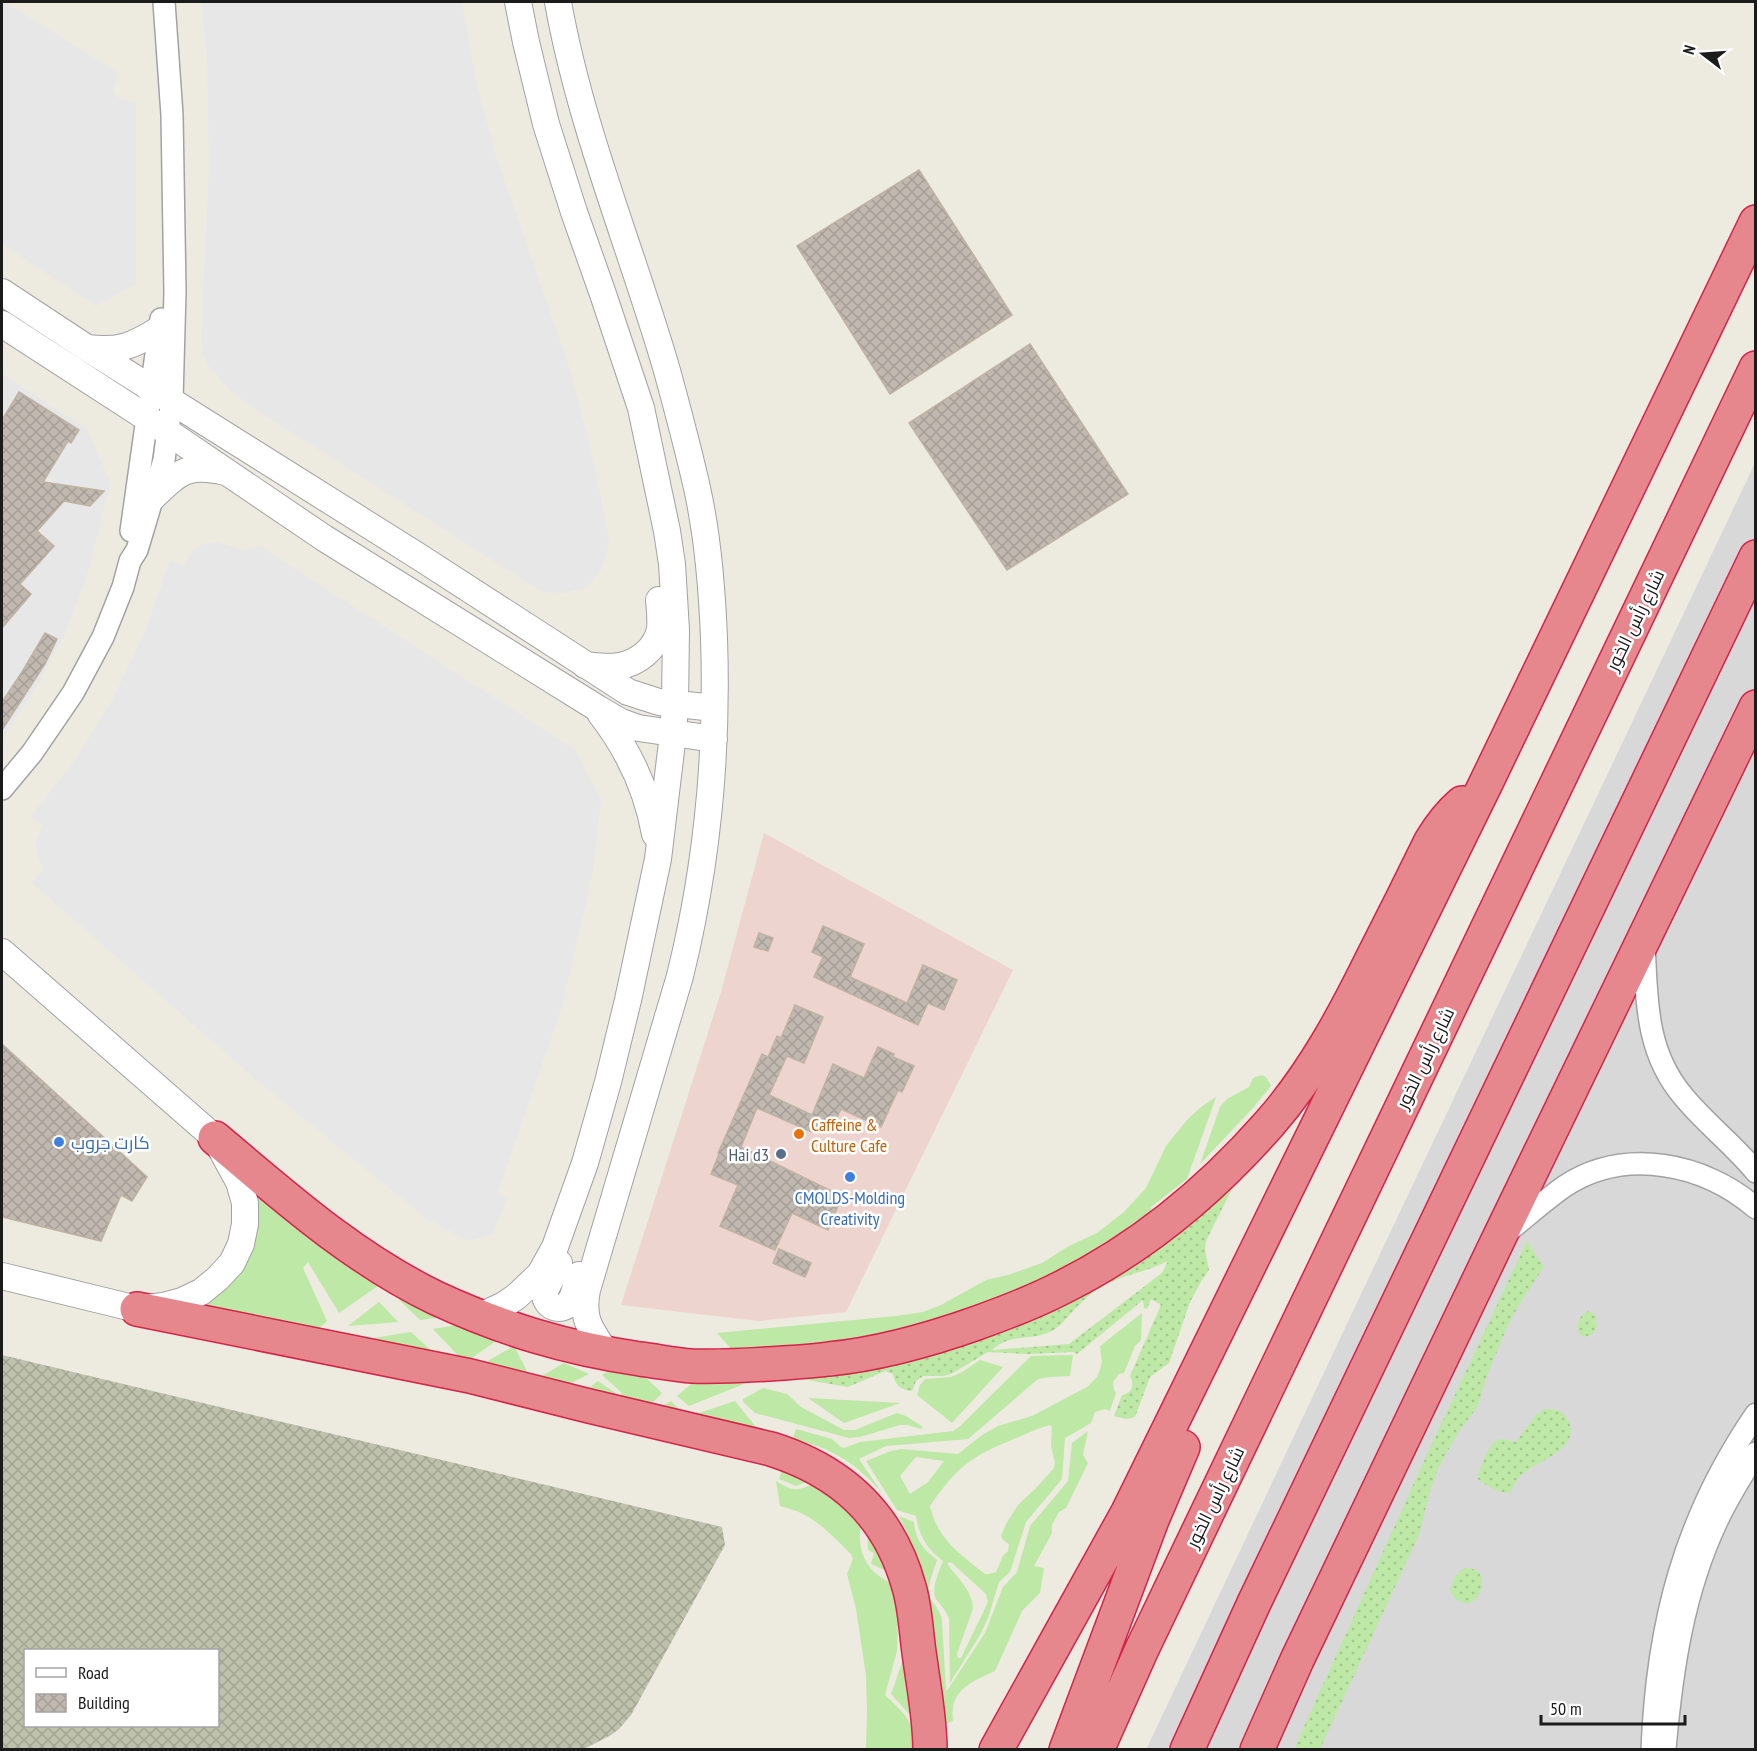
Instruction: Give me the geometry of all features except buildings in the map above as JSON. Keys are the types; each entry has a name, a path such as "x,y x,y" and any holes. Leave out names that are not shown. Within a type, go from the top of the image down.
{"highway":[{"path":"996,1749 1128,1512 1485,785 1755,222"},
{"name":"شارع رأس الخور","path":"1096,1749 1755,368"},
{"path":"1187,1749 1264,1581 1755,557"},
{"path":"1257,1749 1297,1660 1755,707"},
{"path":"215,1138 312,1219 351,1248 435,1297 517,1331 607,1354 694,1366 818,1360 872,1353 914,1343 955,1331 1029,1304 1060,1289 1154,1231 1214,1181 1250,1145 1294,1093 1316,1062 1335,1030 1440,826 1453,811 1485,785"},
{"path":"1066,1749 1152,1520 1188,1434 1232,1339 1241,1310 1242,1280"},
{"path":"137,1309 470,1376 771,1449 792,1455 813,1465 846,1487 872,1512 884,1529 903,1567 914,1609 930,1749"}],"street":[{"path":"130,561 129,546 147,418 161,394 175,292 172,115 164,2"},
{"path":"518,2 546,124 641,408 672,564 675,704 690,718 691,743 679,934 680,976 587,1290 584,1312 587,1323 607,1354"},
{"path":"480,1316 518,1296 540,1274 555,1247 585,1163 608,1082 658,859 691,743 714,708 711,584 697,489 663,358 596,149 566,46 558,2"},
{"path":"2,789 32,753 73,693 103,637 136,550 164,460 168,432 161,394 160,329 166,295 173,275"},
{"path":"2,292 628,692 640,697 675,704 714,708"},
{"path":"2,324 229,472 324,538 597,708 621,722 691,743"},
{"path":"87,348 124,347 160,329"},
{"path":"641,408 657,436 676,510 684,562 691,682 695,686 706,687 715,680"},
{"path":"152,498 171,480 187,471 204,467 229,472"},
{"path":"585,665 611,667 634,662 648,652 656,642 660,630 660,618 655,532 660,499"},
{"path":"597,708 621,743 641,780 652,819 658,859"},
{"path":"1644,939 1649,1024 1661,1062 1683,1096 1755,1173"},
{"path":"2,952 215,1138 239,1182 245,1203 245,1224 241,1244 232,1263 201,1292 182,1301 137,1309 2,1276"},
{"path":"1498,1240 1564,1186 1594,1172 1626,1165 1660,1165 1694,1172 1731,1190 1755,1208"},
{"path":"572,1201 576,1217 563,1254 546,1289 546,1300 549,1304 559,1308 572,1300 591,1240 606,1225"},
{"path":"1652,1749 1653,1712 1659,1659 1683,1558 1708,1493 1755,1414"},
{"path":"1665,1749 1678,1642 1694,1581 1717,1521 1755,1453"}],"shaded area":[{"path":"2,2 115,71 117,77 113,93 122,100 136,102 136,284 96,306 2,244"},
{"path":"201,2 462,2 476,81 497,159 568,363 589,441 609,537 602,568 592,582 584,588 564,593 545,592 536,588 252,407 230,390 208,365 203,355 201,342 209,168 207,57"},
{"path":"2,374 87,429 110,482 90,566 65,634 34,691 2,740"},
{"path":"1755,463 1755,1749 1146,1750 1371,1273"},
{"path":"217,542 242,550 260,546 575,750 601,800 592,877 562,1007 497,1194 507,1198 493,1234 469,1241 427,1219 252,1076 32,883 43,870 38,859 36,843 42,825 31,816 76,759 114,697 145,631 170,561 185,566 194,550 201,545"},
{"name":"Hai d3","path":"764,833 1013,970 846,1312 758,1321 621,1305 721,992"},
{"path":"2,1355 722,1527 725,1545 631,1715 611,1735 584,1749 2,1749"}],"green space":[{"path":"1262,1075 1266,1077 1271,1086 1200,1164 1220,1107 1227,1099 1249,1087 1253,1078"},
{"path":"1216,1097 1187,1179 1151,1207 1153,1218 1054,1280 887,1339 735,1353 717,1333 923,1312 941,1305 986,1280 1042,1263 1069,1246 1097,1233 1124,1212 1146,1188 1166,1146 1187,1120"},
{"path":"1239,1175 1206,1241 1205,1250 1209,1270 1190,1302 1169,1363 1150,1377 1135,1417 1126,1419 1114,1416 1122,1395 1132,1388 1130,1376 1161,1305 1151,1299 1147,1309 1144,1308 1143,1300 1077,1354 1073,1352 1027,1354 988,1352 951,1374 923,1376 916,1381 911,1391 899,1386 893,1374 885,1371 848,1387 802,1379 767,1378 921,1353","holes":["1168,1261 1162,1273 1069,1344 992,1350 1007,1341 1052,1331 1062,1324 1085,1299 1103,1286"]},
{"path":"249,1188 459,1315 420,1320 382,1283 339,1313 308,1262 303,1268 327,1321 313,1334 183,1309 207,1296"},
{"path":"1527,1241 1544,1267 1508,1325 1486,1378 1478,1406 1458,1433 1438,1468 1419,1535 1320,1749 1294,1749 1424,1461"},
{"path":"379,1302 398,1322 348,1326"},
{"path":"1588,1311 1595,1314 1597,1326 1593,1334 1585,1337 1580,1335 1578,1324 1582,1315"},
{"path":"1142,1313 1141,1340 1135,1346 1124,1373 1119,1374 1113,1382 1116,1393 1110,1411 1105,1409 1095,1412 1091,1423 1065,1438 1062,1479 1026,1522 1010,1572 999,1582 980,1635 950,1683 949,1619 934,1595 936,1580 943,1561 925,1542 916,1516 897,1510 866,1461 901,1449 958,1454 982,1435 998,1426 1032,1416 1087,1387 1097,1377 1100,1370 1102,1362 1100,1346","holes":["1050,1425 1052,1427 1051,1447 1055,1462 1054,1468 1018,1505 1001,1536 1009,1544 1008,1551 1003,1556 996,1572 985,1574 944,1537 933,1518 930,1506 948,1481 966,1464 987,1451","916,1457 944,1461 928,1482 910,1494 900,1476","948,1562 952,1563 986,1594 988,1602 961,1658 958,1658 957,1654 973,1608 967,1590"]},
{"path":"469,1323 503,1336 465,1363 433,1329"},
{"path":"411,1332 438,1357 355,1341"},
{"path":"514,1346 532,1381 479,1366"},
{"path":"1073,1355 1070,1376 1038,1379 968,1439 886,1446 859,1459 882,1493 863,1473 842,1458 820,1447 793,1439 796,1429 832,1439 844,1448 860,1442 953,1431 1031,1356"},
{"path":"980,1360 1003,1367 952,1423 917,1395 925,1379 951,1377"},
{"path":"564,1363 589,1374 563,1387 540,1377"},
{"path":"617,1365 645,1377 662,1393 650,1405 653,1411 583,1392 598,1381 620,1396 622,1393 602,1375"},
{"path":"704,1373 764,1376 689,1406 677,1396"},
{"path":"763,1388 787,1394 801,1407 844,1430 855,1430 897,1413 923,1427 921,1429 900,1425 849,1438 755,1413 743,1402 743,1399"},
{"path":"808,1398 900,1403 844,1423"},
{"path":"671,1401 687,1417 735,1401 760,1432 653,1411"},
{"path":"1544,1409 1558,1411 1568,1420 1571,1430 1564,1446 1522,1475 1511,1492 1499,1491 1481,1482 1478,1479 1480,1470 1494,1442 1501,1439 1516,1442 1535,1416"},
{"path":"1088,1431 1083,1455 1088,1463 1066,1508 1059,1512 1052,1525 1052,1533 1034,1566 1044,1568 1040,1593 1022,1611 995,1671 970,1683 958,1694 954,1702 953,1721 942,1726 929,1600 917,1557 899,1516 914,1522 916,1534 921,1543 937,1560 929,1595 941,1618 947,1691 985,1633 1003,1587 1017,1572 1030,1526 1068,1481 1072,1443"},
{"path":"783,1467 812,1480 796,1486 779,1479"},
{"path":"776,1481 794,1489 813,1484 833,1493 861,1525 860,1545 866,1561 877,1574 894,1584 898,1614 897,1651 885,1695 907,1718 912,1731 913,1749 866,1749 866,1675 856,1609 847,1574 853,1559 851,1554 819,1524 792,1509 780,1506"},
{"path":"867,1529 891,1573 871,1564 874,1553 868,1550"},
{"path":"1465,1568 1476,1570 1481,1577 1482,1585 1480,1593 1474,1600 1467,1603 1459,1601 1450,1591 1455,1578"},
{"path":"903,1660 910,1715 891,1694"}],"place":[{"name":"Caffeine & Culture Cafe","path":"799,1134"},
{"name":"كارت جروب","path":"59,1142"},
{"name":"Hai d3","path":"781,1154"},
{"name":"CMOLDS-Molding Creativity","path":"850,1177"}]}
